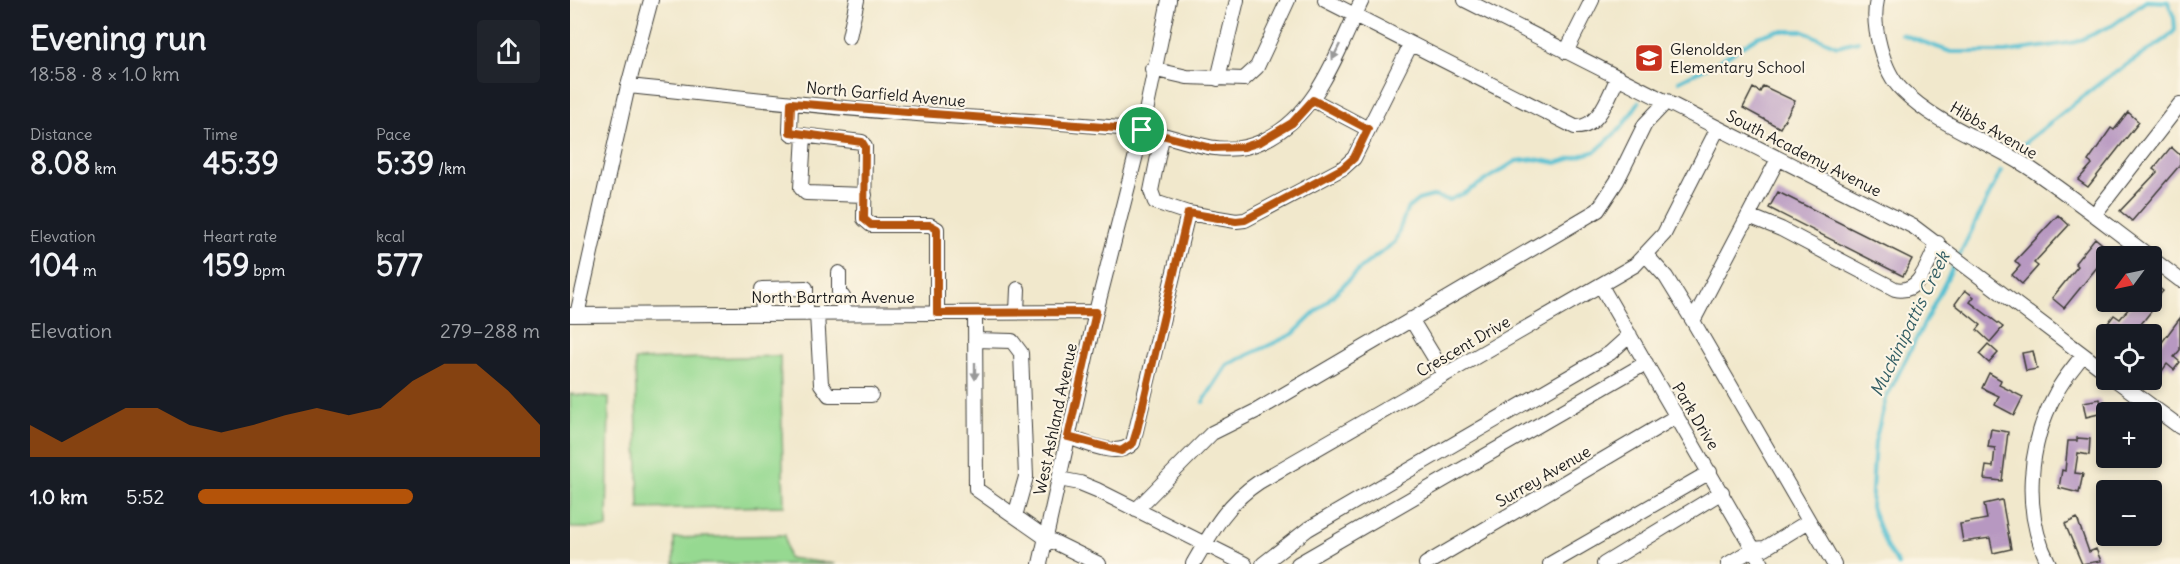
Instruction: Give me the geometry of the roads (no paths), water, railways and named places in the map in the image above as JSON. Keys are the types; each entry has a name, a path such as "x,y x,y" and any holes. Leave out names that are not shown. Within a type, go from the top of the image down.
{"street":[{"path":"573,315 651,0"},
{"path":"849,37 857,0"},
{"name":"West Ashland Avenue","path":"1040,564 1096,312 1142,130 1152,69 1169,0"},
{"path":"1218,79 1237,0"},
{"path":"1152,69 1187,77 1245,79 1257,67 1288,0"},
{"path":"1325,0 1575,127 1584,128 1595,120 1618,77"},
{"name":"North Garfield Avenue","path":"628,86 791,103 1142,130 1212,148 1244,147 1260,142 1283,129 1313,100 1362,0"},
{"name":"South Academy Avenue","path":"1465,0 1914,227 2096,365"},
{"path":"1566,52 1592,0"},
{"name":"Hibbs Avenue","path":"1877,0 1876,33 1884,60 1900,89 1926,111 2030,168 2135,246"},
{"path":"1162,137 1152,197 1155,202 1188,213 1236,221 1254,217 1349,163 1411,44"},
{"path":"1313,100 1368,129"},
{"path":"1136,510 1219,428 1256,411 1598,210 1617,181 1645,124 1666,101"},
{"path":"791,103 790,132 862,142 865,147 864,219 871,225 930,225 937,229 937,313"},
{"path":"2094,215 2180,104"},
{"name":"Crescent Drive","path":"1193,564 1224,512 1242,493 1635,265 1664,234 1718,128"},
{"path":"804,135 801,188 806,193 864,195"},
{"path":"1692,321 1778,159"},
{"path":"1068,437 1113,450 1127,448 1133,443 1188,213"},
{"path":"1749,216 1781,229 1894,289 1905,291 1912,288 1918,280 1938,243"},
{"path":"1646,255 1666,277 1834,564"},
{"name":"Hibbs Avenue","path":"2162,266 2180,280"},
{"path":"839,273 839,293 843,297 843,313"},
{"name":"Park Drive","path":"1601,286 1762,564"},
{"path":"763,314 762,289 806,288 821,384 829,395 871,395"},
{"path":"1017,312 1018,289"},
{"name":"North Bartram Avenue","path":"573,315 1096,312"},
{"path":"975,313 976,489 1046,537 1099,564"},
{"path":"1411,319 1444,375"},
{"path":"1263,564 1308,529 1576,373 1610,352 1630,335"},
{"path":"975,340 1012,341 1021,353 1026,477 1015,516"},
{"path":"2049,564 2035,522 2031,479 2043,422 2056,392 2083,355"},
{"path":"1298,564 1646,363"},
{"path":"2130,390 2180,427"},
{"name":"Surrey Avenue","path":"1426,564 1677,416"},
{"path":"1550,564 1710,472"},
{"path":"1059,479 1080,483 1245,564"},
{"path":"1604,564 1722,492"},
{"path":"1728,564 1753,549 1765,548 1809,521"},
{"path":"1065,564 1069,549"}],"waterway":[{"path":"1901,34 1951,52 2006,52 2076,42 2113,25 2146,1 2168,2"},
{"name":"Muckinipattis Creek","path":"2020,147 2101,82 2166,39 2175,30 2174,18 2168,2"},
{"path":"1679,81 1719,61 1757,37 1776,31 1802,31 1837,46 1858,41"},
{"path":"1203,402 1227,365 1293,334 1363,266 1395,242 1407,209 1418,200 1433,196 1449,200 1465,193 1516,161 1535,159 1556,163 1596,151 1622,127 1639,102"},
{"name":"Muckinipattis Creek","path":"1959,256 2001,171"},
{"name":"Muckinipattis Creek","path":"1898,564 1887,548 1871,507 1875,442 1886,398 1955,263"}],"place":[{"name":"Glenolden Elementary School","path":"1649,58"}]}
